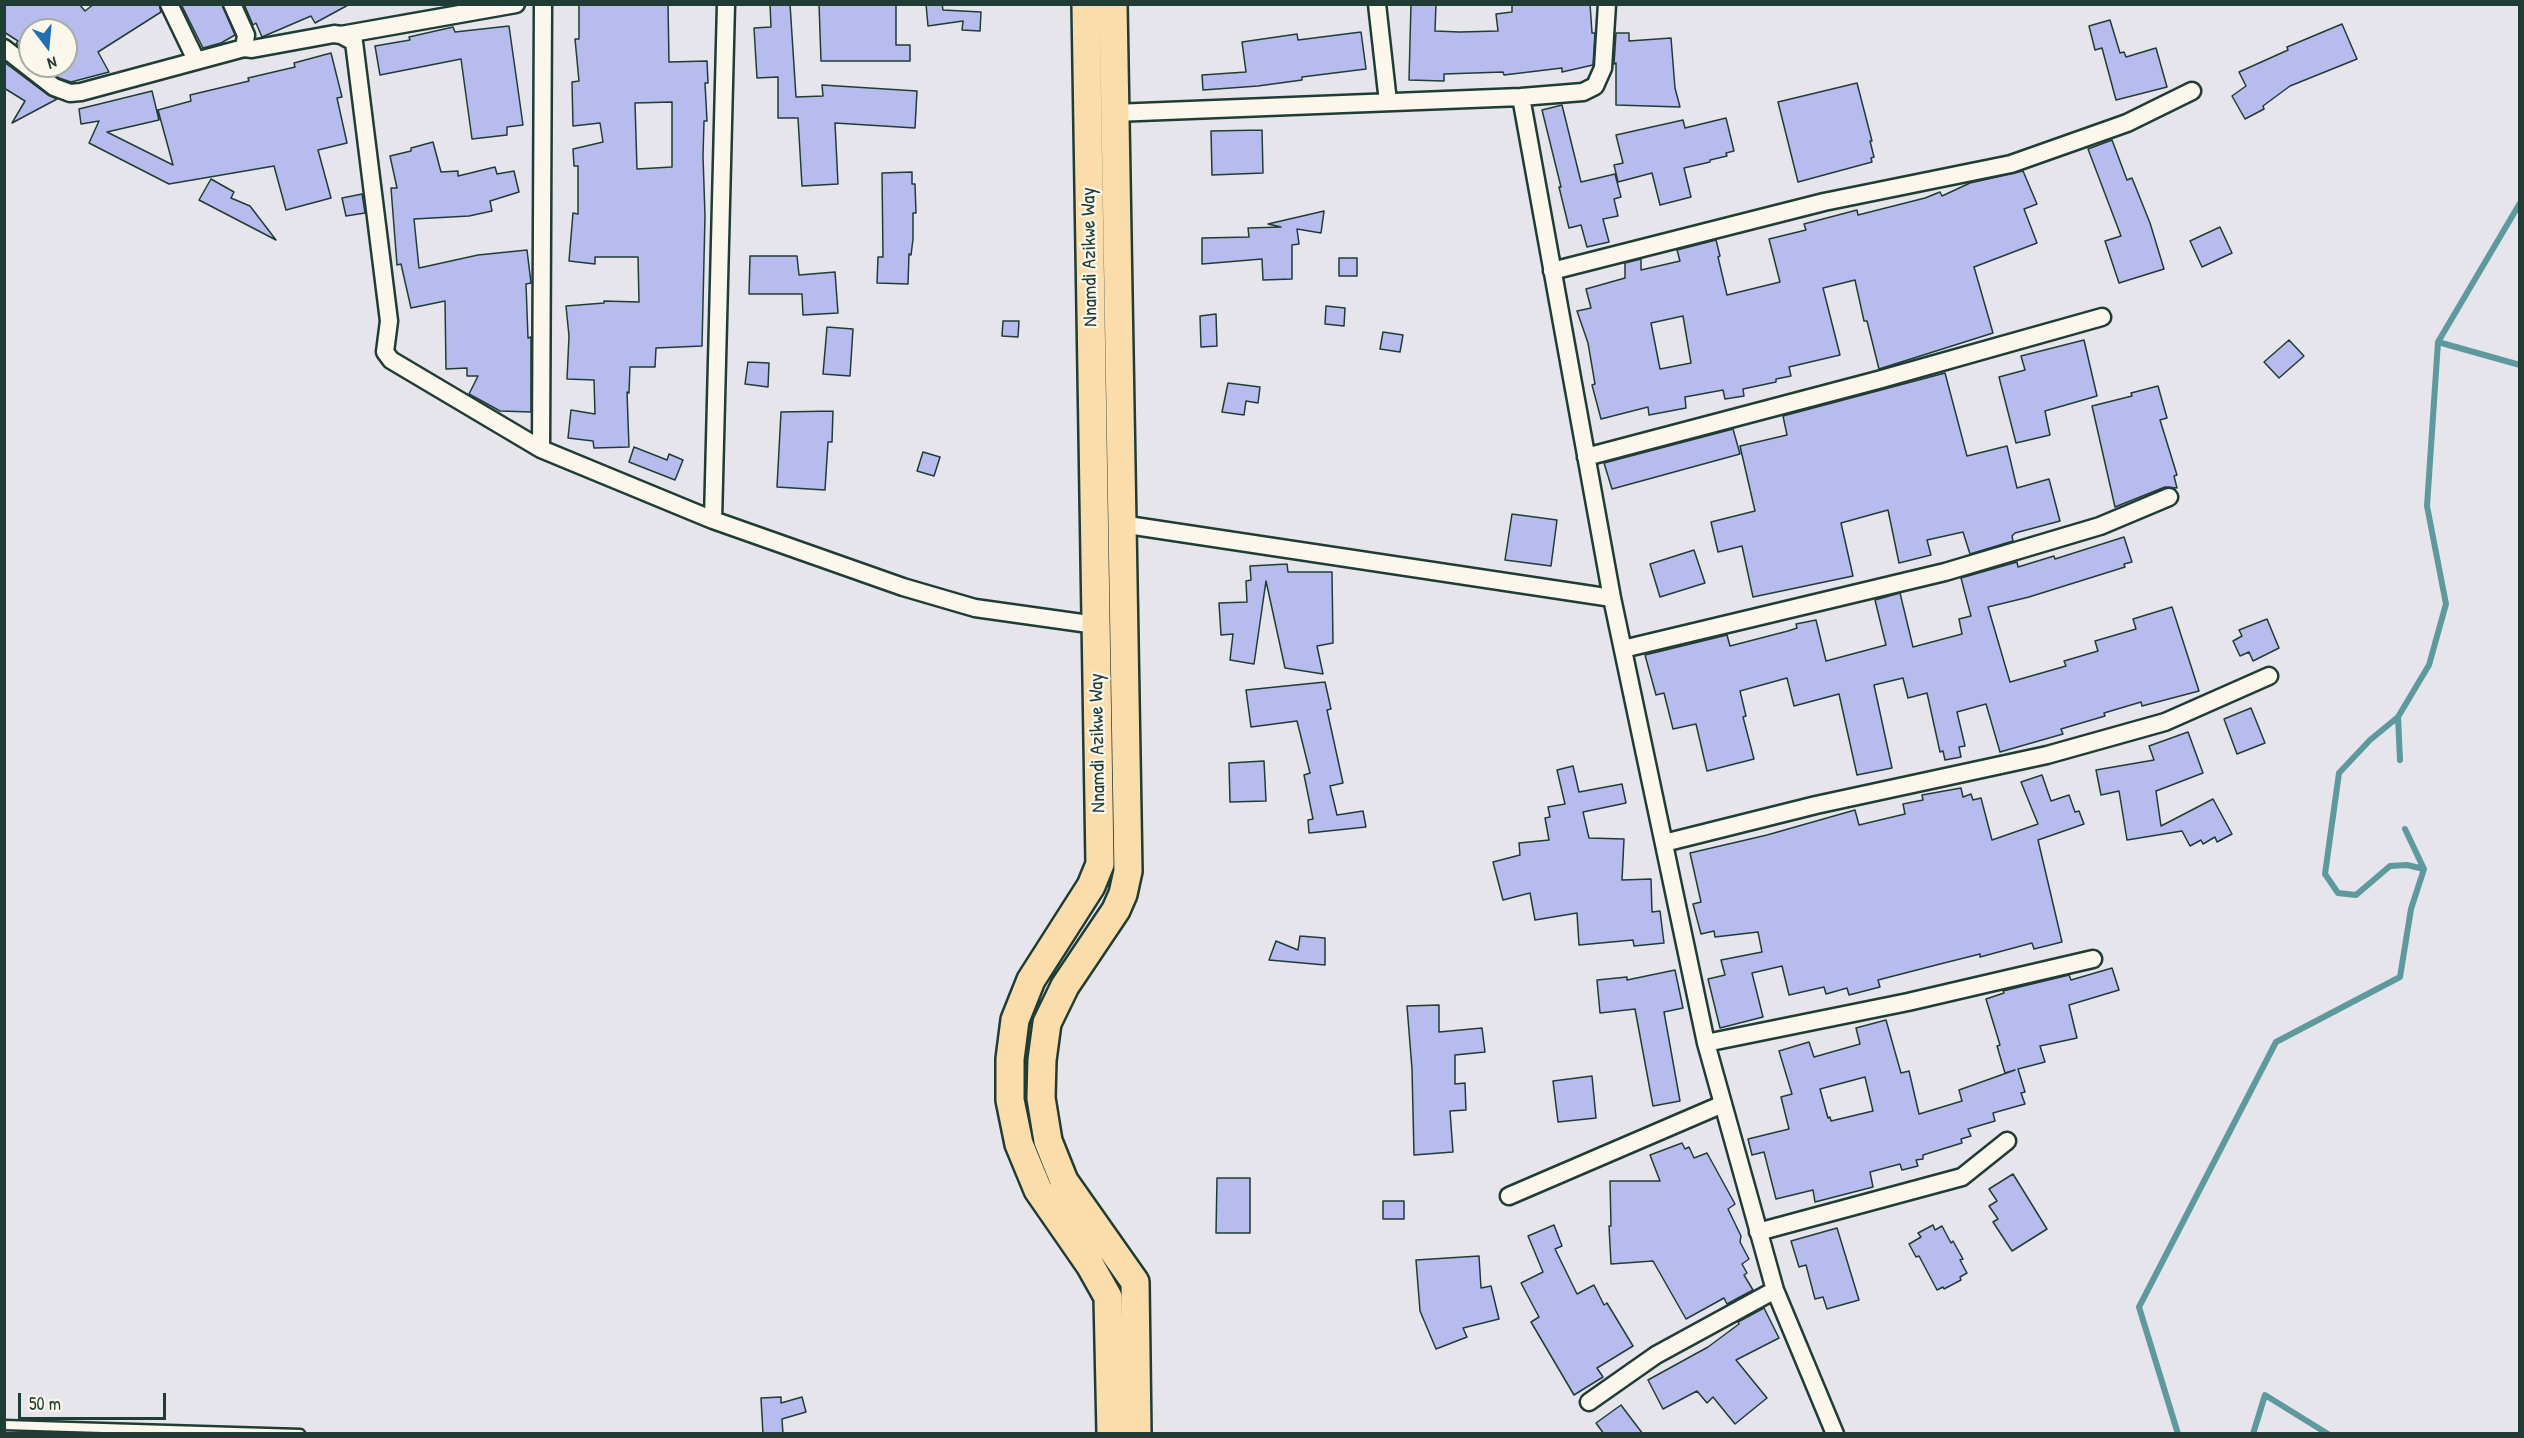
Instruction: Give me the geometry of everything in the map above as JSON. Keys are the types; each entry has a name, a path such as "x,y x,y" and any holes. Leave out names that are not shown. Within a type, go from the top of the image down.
{"highway":[{"name":"Nnamdi Azikwe Way","path":"1086,4 1100,864 1091,886 1030,980 1015,1020 1010,1059 1010,1100 1019,1144 1038,1190 1090,1265 1108,1297 1111,1434"},
{"name":"Nnamdi Azikwe Way","path":"1113,4 1128,871 1123,894 1116,910 1065,986 1047,1023 1042,1060 1041,1098 1048,1141 1064,1181 1135,1282 1137,1434"}],"street":[{"path":"170,4 196,60"},
{"path":"232,4 246,35 244,48"},
{"path":"4,48 54,87 69,93 81,92 244,48 252,49 334,34 341,35 516,4"},
{"path":"541,449 543,4"},
{"path":"713,520 726,4"},
{"path":"1377,4 1389,102"},
{"path":"1114,113 1521,97 1583,92 1595,86 1603,68 1607,4"},
{"path":"341,35 354,42 388,321 385,352 391,360 541,449 713,520 903,587 975,608 1096,625"},
{"path":"1552,271 1824,202 2011,164 2127,123 2192,91"},
{"path":"1521,97 1612,598 1706,1043 1774,1290 1835,1434"},
{"path":"1586,457 1878,380 2102,317"},
{"path":"1623,649 1945,572 2100,526 2169,497"},
{"path":"1121,524 1612,598"},
{"path":"1664,843 1816,804 2047,754 2165,722 2269,676"},
{"path":"1706,1043 1908,1002 2093,959"},
{"path":"1509,1196 1723,1104"},
{"path":"1758,1232 1962,1177 2007,1141"},
{"path":"1589,1402 1656,1355 1774,1290"}],"lane":[{"path":"4,1425 300,1434"}],"building":[{"path":"4,4 79,4 85,11 94,4 159,4 161,12 98,52 109,72 71,82 59,78 78,78 78,18 18,18 18,41 4,32"},
{"path":"181,4 222,4 235,35 221,43 203,48"},
{"path":"244,4 350,4 315,23 311,16 262,37 256,23 253,25"},
{"path":"579,4 668,4 669,62 707,61 708,83 705,83 707,121 704,121 703,156 705,216 702,346 656,348 655,367 630,367 629,393 627,392 629,447 594,448 593,441 568,438 571,410 595,414 594,380 567,379 569,336 566,306 604,303 604,301 639,302 638,257 595,257 595,264 569,261 573,213 578,214 578,166 574,166 573,149 603,142 600,123 573,126 572,82 579,81 575,39 579,39","holes":["672,102 672,167 637,169 635,103"]},
{"path":"770,4 790,4 796,97 823,96 822,85 917,91 915,128 835,123 838,184 802,186 798,118 778,118 778,77 757,78 754,28 771,27"},
{"path":"819,4 896,4 896,45 910,45 910,61 821,61"},
{"path":"926,4 942,4 943,10 981,12 980,31 962,30 963,21 928,26"},
{"path":"1411,4 1436,4 1435,31 1460,32 1498,31 1496,14 1512,12 1512,4 1590,4 1592,33 1595,33 1593,65 1562,72 1562,68 1504,75 1503,72 1444,74 1444,81 1409,80"},
{"path":"2110,20 2120,53 2124,52 2126,57 2156,48 2167,87 2116,100 2102,48 2095,50 2089,26"},
{"path":"2342,24 2357,59 2290,86 2263,106 2264,109 2245,119 2232,96 2246,86 2239,72 2288,50 2287,47"},
{"path":"509,26 523,125 507,127 507,135 472,139 461,59 380,75 375,46 410,40 409,37 453,27 455,32"},
{"path":"1361,32 1366,69 1302,77 1302,80 1258,86 1203,90 1202,75 1246,72 1242,42 1297,34 1298,40"},
{"path":"1616,33 1629,33 1629,41 1671,38 1675,88 1680,107 1616,105 1616,63 1614,64"},
{"path":"331,53 342,97 337,98 347,143 318,150 331,198 286,210 274,166 169,184 89,143 99,121 81,124 79,109 152,91 159,120 107,132 173,165 158,110 191,101 190,95 249,81 248,78 295,67 294,63"},
{"path":"4,62 18,72 18,78 25,78 57,99 12,123 25,101 4,88"},
{"path":"1857,83 1872,141 1870,141 1874,157 1871,158 1872,162 1798,182 1778,102"},
{"path":"1562,105 1581,182 1615,174 1621,197 1614,199 1618,216 1603,219 1609,242 1587,247 1581,225 1569,228 1542,110"},
{"path":"1726,118 1734,151 1726,153 1727,156 1710,160 1710,162 1684,168 1691,197 1660,205 1652,173 1618,182 1614,165 1623,163 1616,135 1683,120 1685,128"},
{"path":"1262,130 1263,173 1212,175 1211,131"},
{"path":"2112,140 2127,180 2132,178 2150,223 2164,269 2119,283 2105,241 2121,236 2088,149"},
{"path":"433,142 441,172 458,171 458,176 495,167 497,174 514,171 519,192 490,201 492,211 469,216 414,219 419,268 478,255 527,250 531,283 526,284 528,338 531,337 531,412 500,411 469,394 478,376 467,376 467,368 446,369 445,301 411,308 401,264 397,265 391,188 397,188 390,156"},
{"path":"2023,171 2037,204 2024,209 2037,243 1974,267 1993,333 1879,369 1867,321 1864,321 1855,280 1823,288 1840,355 1789,367 1791,376 1776,379 1776,382 1743,389 1744,396 1725,399 1723,390 1685,397 1686,408 1649,415 1648,407 1601,419 1592,385 1595,384 1588,343 1577,311 1591,308 1586,289 1625,278 1625,263 1641,259 1641,270 1680,261 1677,250 1716,240 1727,295 1780,282 1769,239 1806,230 1804,224 1857,210 1858,215 1940,192 1942,196 1970,183","holes":["1683,316 1691,363 1660,369 1651,323"]},
{"path":"912,172 912,184 915,184 916,213 913,213 913,239 911,255 909,254 908,284 877,283 878,257 883,257 882,173"},
{"path":"211,179 234,192 231,198 250,206 276,240 199,200"},
{"path":"362,194 365,213 346,216 342,198"},
{"path":"1324,211 1321,233 1297,229 1299,244 1292,245 1292,279 1263,280 1262,259 1202,264 1202,238 1249,237 1248,228 1281,227 1268,224"},
{"path":"2220,227 2232,253 2202,267 2190,241"},
{"path":"750,256 797,256 799,275 835,272 838,313 803,315 802,294 749,294"},
{"path":"1339,258 1357,258 1357,276 1339,276"},
{"path":"1326,306 1345,308 1344,326 1325,324"},
{"path":"1216,314 1217,346 1201,347 1200,316"},
{"path":"1003,321 1019,321 1018,337 1002,336"},
{"path":"827,327 853,329 850,376 823,374"},
{"path":"1383,332 1403,335 1400,352 1380,349"},
{"path":"2084,340 2097,396 2045,411 2050,435 2016,443 1999,377 2025,370 2021,356"},
{"path":"2289,340 2304,356 2279,378 2264,362"},
{"path":"748,362 769,363 768,387 745,384"},
{"path":"1945,373 1967,456 2007,446 2017,488 2049,479 2060,521 2015,533 2012,536 2013,541 1970,554 1963,532 1927,540 1931,555 1899,563 1888,510 1841,523 1853,576 1753,597 1742,546 1718,552 1711,522 1755,511 1740,446 1787,435 1783,416"},
{"path":"1228,383 1260,387 1258,403 1246,401 1244,415 1222,412"},
{"path":"2158,386 2167,418 2160,420 2177,475 2174,476 2177,488 2165,487 2115,507 2092,406 2132,396 2131,393"},
{"path":"833,411 832,442 828,442 825,490 777,487 781,412"},
{"path":"1733,429 1740,454 1612,489 1604,463"},
{"path":"634,447 667,460 669,454 683,460 675,480 629,462"},
{"path":"923,452 940,457 934,476 917,471"},
{"path":"1512,514 1557,520 1551,566 1505,560"},
{"path":"2124,537 2132,562 2124,564 2125,567 2029,597 1988,607 2010,682 2066,666 2064,661 2098,651 2095,641 2136,629 2133,619 2172,607 2199,691 2142,706 2141,702 2104,713 2105,716 2061,729 2063,734 2000,752 1986,704 1957,712 1965,746 1959,747 1961,757 1945,760 1943,751 1940,752 1927,693 1908,698 1903,678 1874,685 1892,768 1857,775 1839,694 1794,706 1787,678 1740,691 1746,716 1743,717 1754,759 1707,771 1696,724 1673,729 1664,693 1656,695 1645,655 1727,635 1730,646 1788,631 1797,628 1796,624 1816,620 1826,661 1886,645 1875,600 1900,593 1913,647 1962,634 1959,619 1971,616 1961,578 2017,562 2018,567 2054,556 2055,559"},
{"path":"1694,550 1705,583 1660,597 1650,564"},
{"path":"1287,564 1288,572 1332,572 1333,643 1317,646 1323,674 1285,668 1266,581 1254,664 1230,660 1233,634 1221,635 1219,603 1247,602 1246,581 1251,580 1250,566"},
{"path":"2267,619 2279,648 2253,661 2249,652 2240,656 2233,641 2242,636 2239,630"},
{"path":"1325,682 1331,709 1327,710 1343,783 1330,786 1337,815 1363,811 1366,827 1309,833 1308,820 1313,819 1304,775 1310,773 1297,721 1251,727 1246,690"},
{"path":"2251,708 2265,743 2237,754 2224,719"},
{"path":"2188,732 2203,773 2156,791 2161,826 2213,799 2232,834 2217,842 2215,837 2203,844 2201,840 2190,846 2182,831 2127,840 2119,791 2101,795 2096,770 2154,760 2149,746"},
{"path":"1264,761 1266,801 1230,802 1229,763"},
{"path":"1573,766 1579,792 1622,784 1626,803 1583,812 1589,838 1624,839 1622,880 1651,879 1652,912 1660,911 1664,943 1634,946 1633,940 1579,945 1577,913 1535,920 1530,893 1503,900 1493,862 1520,855 1519,843 1549,840 1545,818 1550,817 1548,807 1565,804 1557,770"},
{"path":"2042,775 2051,801 2069,795 2075,812 2079,811 2084,824 2038,840 2062,942 2034,949 2032,943 1980,957 1980,954 1878,980 1880,987 1849,995 1847,988 1826,994 1824,987 1789,995 1782,966 1752,973 1763,1017 1720,1028 1708,979 1725,975 1721,960 1762,952 1758,932 1715,937 1714,931 1701,934 1693,904 1701,902 1690,853 1767,835 1855,810 1859,825 1905,814 1903,804 1923,800 1922,795 1961,788 1963,797 1971,794 1973,800 1981,798 1992,840 2038,824 2021,782"},
{"path":"1300,936 1325,938 1325,965 1269,960 1276,941 1298,950"},
{"path":"2112,968 2119,990 2069,1005 2077,1038 2040,1046 2045,1062 2018,1069 2025,1092 2021,1093 2025,1104 1993,1113 1995,1121 1968,1129 1971,1136 1961,1139 1962,1143 1923,1155 1923,1159 1916,1160 1918,1166 1902,1170 1900,1164 1870,1172 1873,1187 1815,1202 1813,1190 1776,1199 1764,1152 1752,1155 1748,1139 1789,1129 1781,1097 1792,1094 1779,1051 1809,1042 1814,1057 1860,1044 1856,1028 1886,1020 1901,1073 1909,1071 1919,1114 1962,1101 1959,1090 2015,1070 2005,1073 1997,1046 2000,1045 1986,999 2004,993 2003,991 2069,975 2071,980","holes":["1865,1077 1873,1111 1831,1121 1830,1117 1828,1118 1820,1089"]},
{"path":"1675,970 1683,1008 1664,1012 1680,1101 1653,1106 1635,1009 1600,1013 1597,980 1627,977 1627,980"},
{"path":"1439,1005 1439,1032 1482,1028 1485,1052 1455,1055 1455,1084 1465,1083 1466,1110 1450,1111 1453,1152 1414,1155 1412,1069 1407,1006"},
{"path":"1592,1076 1596,1118 1558,1122 1553,1081"},
{"path":"1682,1143 1685,1149 1689,1147 1694,1158 1707,1153 1735,1204 1728,1209 1749,1259 1742,1264 1747,1273 1744,1275 1753,1290 1727,1304 1724,1298 1686,1319 1653,1261 1611,1264 1609,1226 1611,1226 1610,1181 1660,1181 1650,1155"},
{"path":"2013,1174 2047,1229 2012,1251 1993,1222 1998,1219 1989,1206 1997,1201 1989,1189"},
{"path":"1217,1178 1250,1178 1250,1233 1216,1233"},
{"path":"1383,1201 1404,1201 1404,1219 1383,1219"},
{"path":"1554,1225 1562,1246 1555,1249 1577,1294 1594,1285 1604,1305 1607,1303 1633,1346 1597,1368 1603,1377 1574,1395 1531,1322 1539,1317 1521,1283 1543,1272 1528,1236"},
{"path":"1933,1225 1935,1230 1942,1226 1951,1243 1953,1241 1963,1259 1960,1260 1967,1273 1960,1277 1961,1280 1937,1290 1919,1256 1916,1257 1909,1244 1921,1237 1918,1233"},
{"path":"1837,1228 1859,1300 1827,1309 1823,1297 1815,1299 1806,1265 1799,1267 1791,1241"},
{"path":"1479,1256 1481,1288 1491,1286 1499,1319 1463,1328 1467,1337 1436,1349 1420,1311 1416,1260"},
{"path":"1764,1308 1779,1338 1736,1360 1767,1398 1735,1424 1713,1397 1707,1403 1697,1391 1663,1409 1648,1380 1708,1347 1739,1324 1738,1322"},
{"path":"781,1397 781,1403 802,1397 806,1412 782,1419 783,1434 763,1434 761,1398"},
{"path":"1621,1405 1643,1434 1604,1434 1596,1423"}],"waterway":[{"path":"2400,760 2398,717 2429,665 2446,604 2427,506 2438,342 2520,203"},
{"path":"2438,342 2520,365"},
{"path":"2398,717 2370,740 2339,773 2325,874 2338,893 2356,895 2390,866 2407,865 2424,869"},
{"path":"2178,1434 2139,1307 2276,1042 2400,977 2411,909 2424,869 2405,829"},
{"path":"2253,1434 2265,1395 2328,1434"}]}
